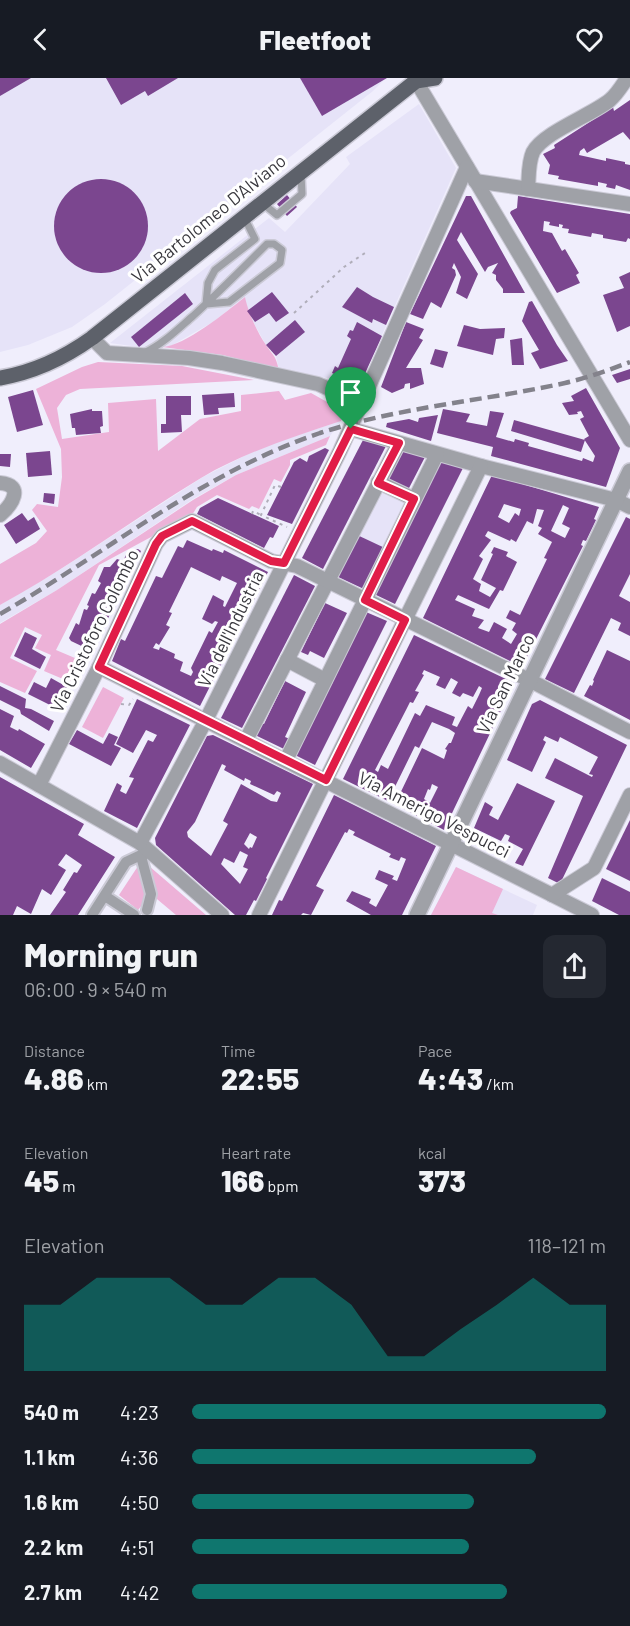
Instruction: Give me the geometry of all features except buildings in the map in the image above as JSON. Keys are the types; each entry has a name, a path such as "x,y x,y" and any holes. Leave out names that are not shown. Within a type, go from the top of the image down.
{"main road":[{"name":"Via Bartolomeo D'Alviano","path":"0,378 55,361 92,338 416,81 435,78"}],"street":[{"path":"528,189 534,151 545,140 609,101 627,78"},
{"path":"416,81 630,440"},
{"name":"Via dell'Industria","path":"142,849 351,429 467,167"},
{"path":"476,181 630,204"},
{"path":"92,338 107,353 189,358 254,370 318,384 362,404"},
{"path":"351,429 623,503"},
{"path":"246,740 399,443"},
{"path":"286,760 437,454"},
{"path":"259,915 481,466"},
{"name":"Via San Marco","path":"417,915 529,680 623,503 630,471"},
{"path":"0,483 8,483 13,487 14,494 12,501 0,515"},
{"path":"378,483 414,499"},
{"name":"Via Cristoforo Colombo","path":"39,785 162,536 192,521 271,561 297,566 630,732"},
{"path":"287,660 325,680"},
{"name":"Via Amerigo Vespucci","path":"99,667 592,915"},
{"path":"0,763 142,849 222,915"},
{"path":"552,894 594,868 630,795"},
{"path":"92,915 126,862 142,849"},
{"path":"142,849 142,860 151,894 147,913"},
{"path":"117,855 126,862"},
{"path":"105,896 134,915"}],"lane":[{"path":"206,304 208,283 215,270 255,239 244,216"},
{"path":"139,355 155,348 206,304 267,244 274,244 282,250 280,263 229,302 206,304"}],"path":[{"path":"294,313 344,267 368,250"},
{"path":"261,515 275,485 281,488"},
{"path":"252,514 253,511 294,530"},
{"path":"121,704 129,705 135,694"}],"shaded area":[{"path":"0,78 386,78 373,91 105,304 72,327 28,345 0,352"},
{"path":"419,104 456,168 358,389 334,379 279,370 276,356 266,345 247,311 245,297 213,322 169,347 139,347 110,343 269,218 285,232 350,164 346,157"},
{"path":"245,297 253,322 275,358 279,370 223,355 162,347 193,335"},
{"path":"98,362 182,366 254,380 80,389 66,395 57,408 62,439 109,432 108,403 156,399 158,451 200,419 241,411 241,395 279,391 285,400 311,393 345,412 341,421 252,453 201,478 51,575 0,605 0,564 36,543 47,531 32,510 37,504 58,507 62,477 61,449 36,389 82,367"},
{"path":"341,421 330,436 236,475 193,499 57,590 0,623 0,605 61,569 203,477 264,446"},
{"path":"330,436 326,445 290,460 290,465 281,482 274,479 259,509 252,506 249,509 217,495 197,507 192,515 99,565 56,650 82,661 70,682 44,671 51,655 35,648 42,635 25,627 10,658 37,671 25,693 0,682 0,624 57,590 193,500 236,475"},
{"path":"378,487 410,503 366,590 334,575"},
{"path":"103,687 124,698 103,738 82,727"},
{"path":"142,860 206,915 176,915 151,894 138,910 119,895"},
{"path":"456,867 537,905 533,915 431,915"},
{"path":"456,867 503,889 492,913 498,915 431,915"}],"railway":[{"path":"0,614 195,492 277,450 350,424 411,410 565,383 630,362"}],"route":[{"path":"351,429 399,443 378,483 414,499 365,600 405,620 326,780 99,667 156,544 162,536 192,521 271,561 284,563 351,429"}]}
